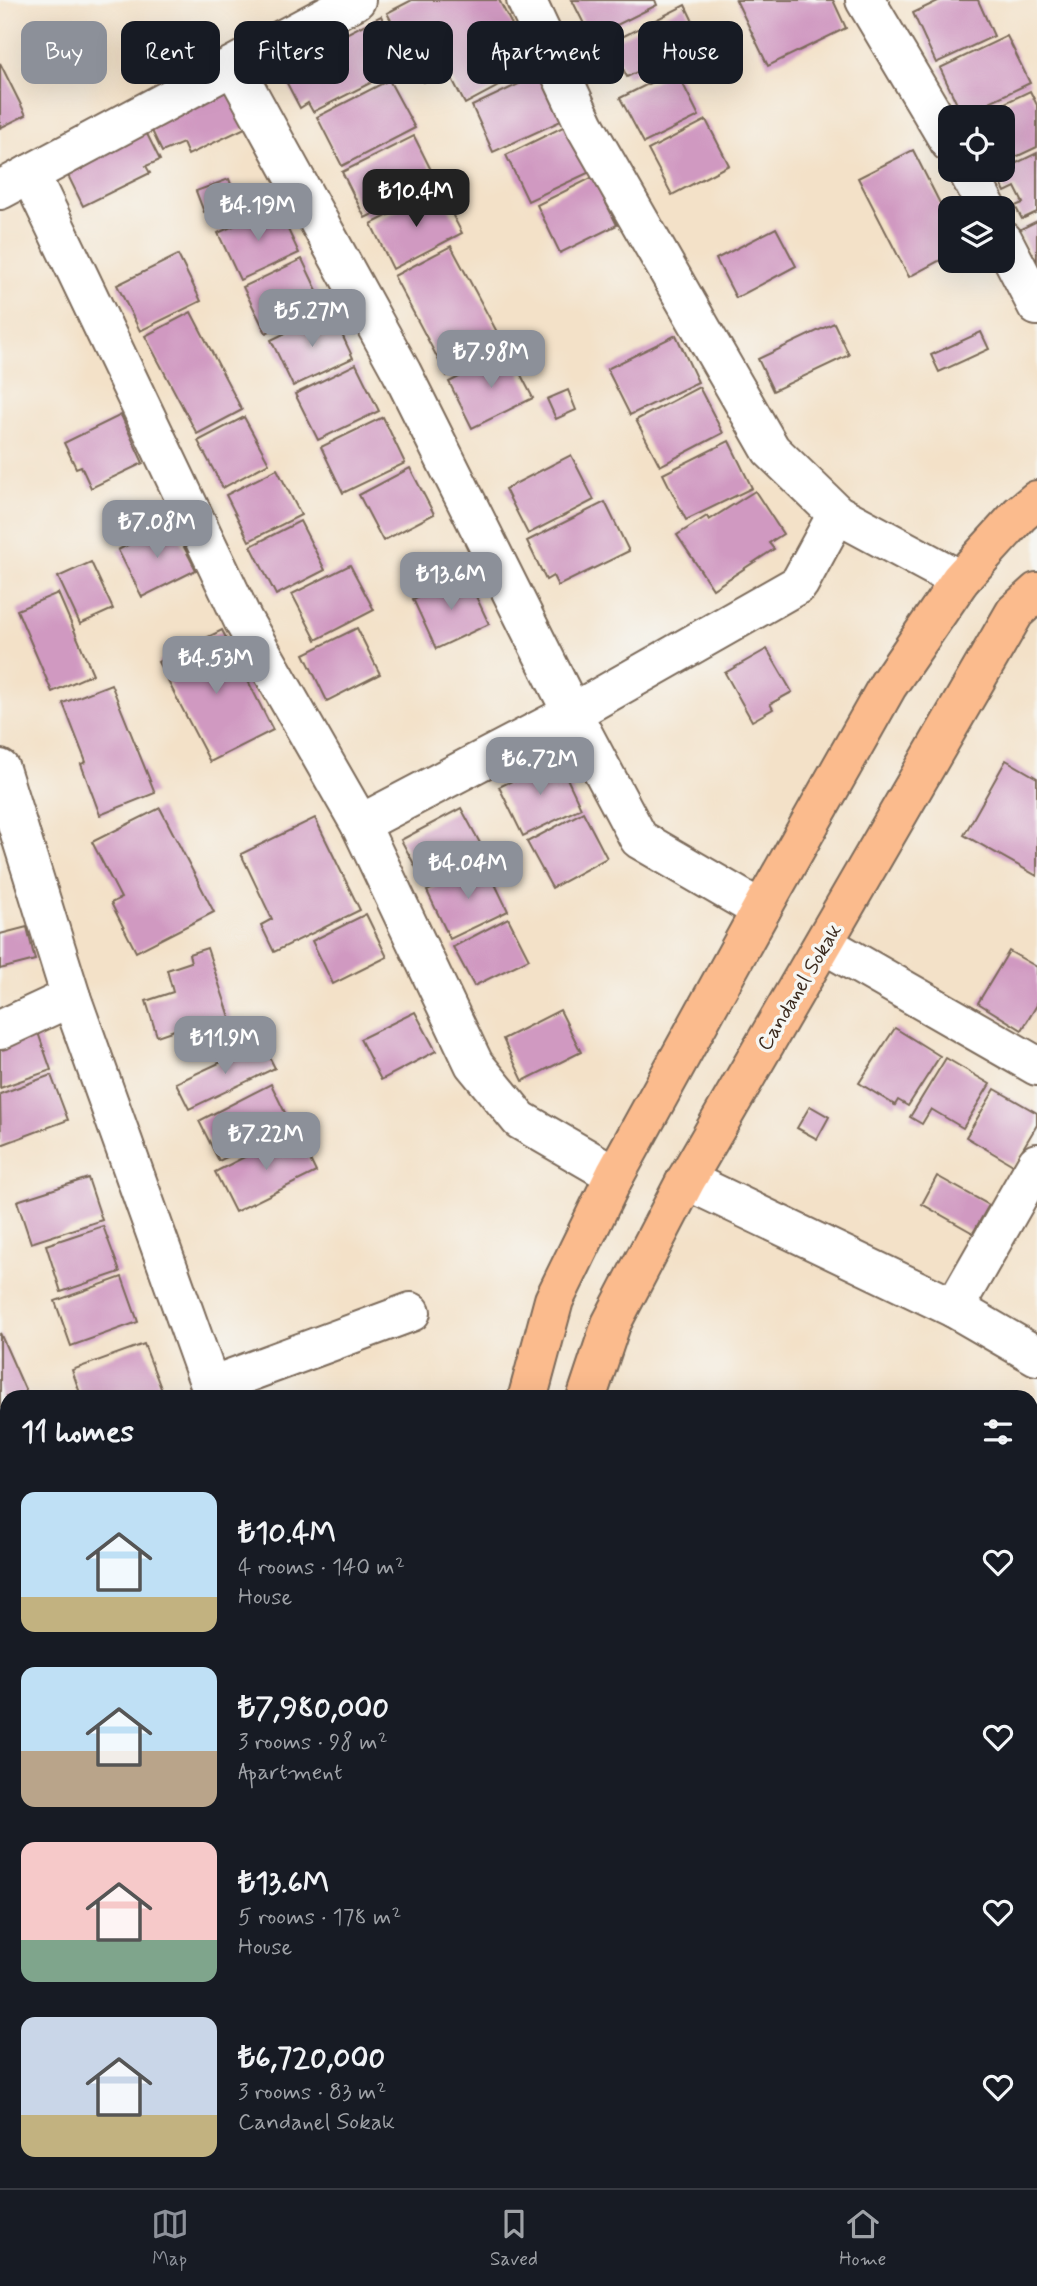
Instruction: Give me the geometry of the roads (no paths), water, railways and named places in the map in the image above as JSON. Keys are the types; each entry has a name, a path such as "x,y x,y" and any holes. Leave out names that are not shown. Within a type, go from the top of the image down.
{"main road":[{"path":"530,1390 554,1300 615,1175 888,685 960,580 1020,514 1037,500"},
{"name":"Candanel Sokak","path":"589,1390 611,1324 687,1180 1015,612 1037,592"}],"street":[{"path":"526,0 585,126 771,450 837,514 960,580"},
{"path":"865,0 938,122"},
{"path":"309,21 335,5"},
{"path":"234,66 15,182 243,620 360,824 474,1064 520,1119 615,1175"},
{"path":"244,84 402,373 572,713 639,839 761,910"},
{"path":"1015,263 1037,306"},
{"path":"360,824 572,713 799,584 837,514"},
{"path":"0,769 71,997 212,1390"},
{"path":"824,944 1037,1066"},
{"path":"0,1030 71,997"},
{"path":"954,1308 1037,1163"},
{"path":"687,1180 954,1308 1037,1356"},
{"path":"215,1390 411,1312"}]}
